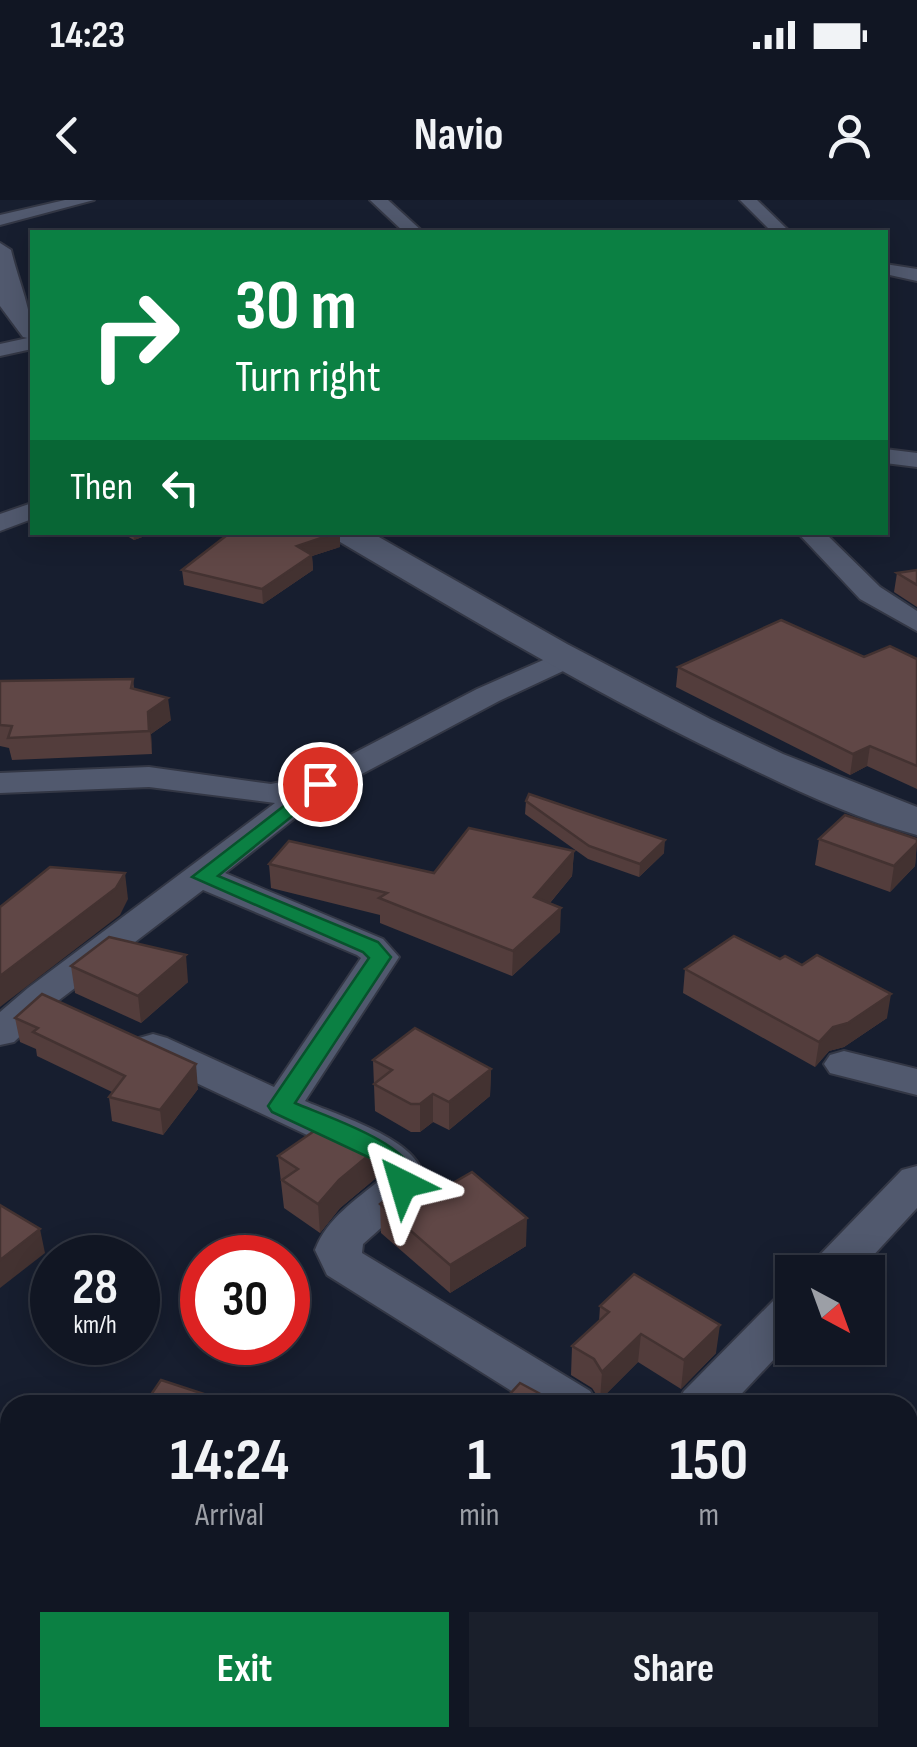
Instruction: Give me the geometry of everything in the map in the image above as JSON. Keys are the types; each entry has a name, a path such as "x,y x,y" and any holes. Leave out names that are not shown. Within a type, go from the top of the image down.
{"street":[{"path":"0,220 86,200"},
{"path":"378,200 412,230"},
{"path":"748,200 780,230"},
{"path":"0,250 12,306 30,329"},
{"path":"888,270 917,275"},
{"path":"0,350 30,343"},
{"path":"888,456 917,460"},
{"path":"0,523 30,511"},
{"path":"351,535 566,659 829,792 917,822"},
{"path":"812,535 870,593 917,623"},
{"path":"0,783 150,777 271,794 320,784 355,769 488,695 566,659"},
{"path":"0,1033 76,1012 203,877 320,784"},
{"path":"203,877 370,947 380,957 281,1106"},
{"path":"76,1012 390,1157 402,1168 403,1184 343,1236 338,1250 343,1263 557,1395"},
{"path":"844,1064 917,1082"},
{"path":"847,1255 917,1181"},
{"path":"710,1395 775,1329"}],"building":[{"path":"227,535 330,535 297,546 312,555 262,589 182,570"},
{"path":"917,570 917,585 897,573"},
{"path":"781,620 864,657 890,646 917,659 917,766 870,746 853,754 678,667"},
{"path":"133,679 131,688 168,698 148,712 149,731 8,738 12,726 0,725 0,681"},
{"path":"529,794 665,840 640,864 589,846 526,801"},
{"path":"845,815 917,839 917,843 894,866 819,839"},
{"path":"469,828 574,851 534,897 561,908 513,951 379,898 387,893 269,864 289,841 434,873"},
{"path":"50,867 125,873 116,888 0,976 0,907"},
{"path":"734,936 780,959 785,956 802,965 817,955 891,994 848,1023 833,1027 819,1042 685,969"},
{"path":"109,937 186,955 138,996 71,966"},
{"path":"42,994 196,1064 160,1110 109,1097 125,1076 33,1032 38,1028 15,1018"},
{"path":"415,1028 491,1069 449,1102 433,1094 420,1104 411,1104 374,1084 392,1070 373,1060"},
{"path":"320,1127 340,1140 349,1134 375,1150 318,1204 282,1180 298,1169 278,1156"},
{"path":"472,1172 527,1218 450,1265 380,1204 414,1175 439,1191"},
{"path":"0,1205 40,1229 0,1260"},
{"path":"634,1274 720,1325 684,1360 641,1334 602,1372 594,1359 572,1346 609,1312 600,1306"},
{"path":"161,1380 207,1395 151,1395"},
{"path":"520,1383 542,1395 509,1395"}],"route":[{"path":"320,784 203,877 370,947 380,957 281,1106 390,1157 402,1168 403,1184"}]}
